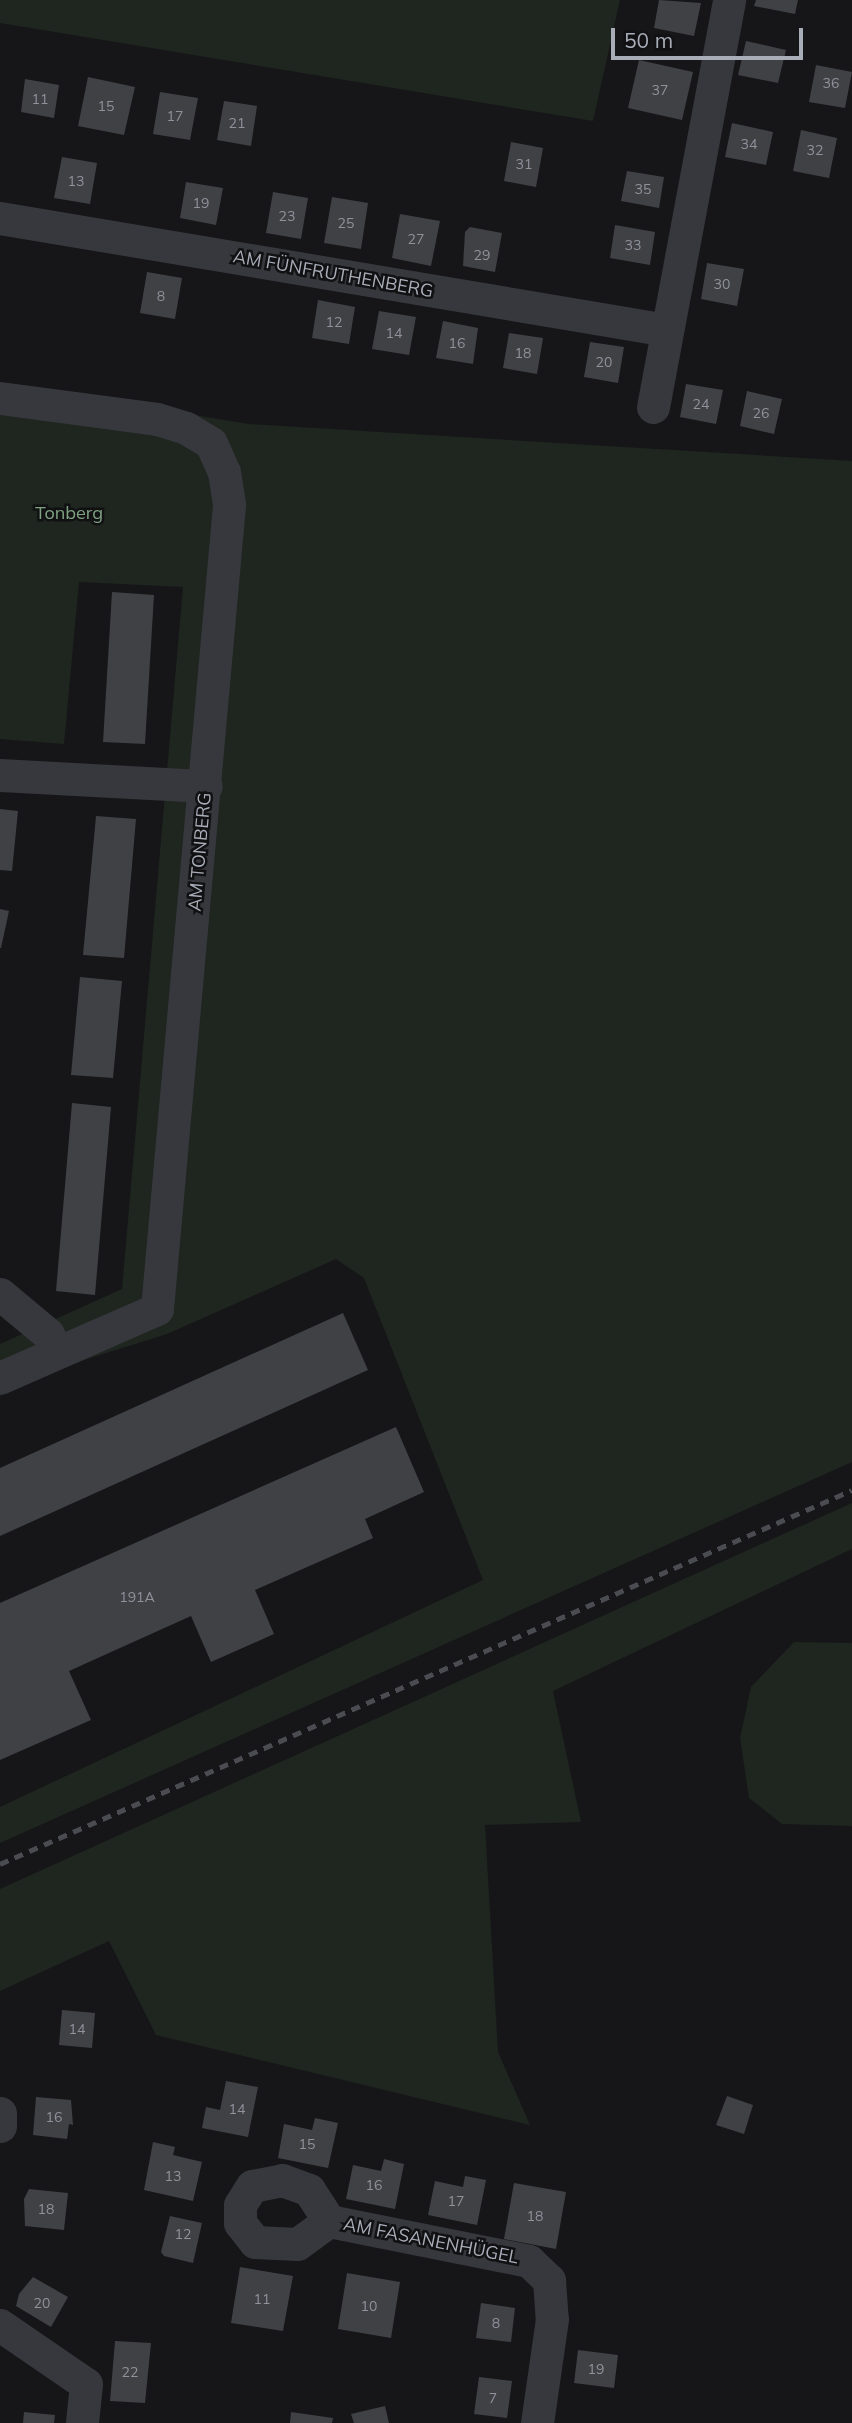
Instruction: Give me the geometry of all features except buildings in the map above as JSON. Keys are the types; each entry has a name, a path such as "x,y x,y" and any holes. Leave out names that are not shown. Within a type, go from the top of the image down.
{"street":[{"path":"653,407 729,0"},
{"name":"AM FÜNFRUTHENBERG","path":"0,218 667,330"},
{"name":"AM TONBERG","path":"0,398 157,419 211,443 224,472 229,505 206,786 157,1309 0,1378"},
{"path":"0,775 206,786"},
{"path":"0,1294 48,1334 56,1352"},
{"path":"0,2113 0,2126"},
{"name":"AM FASANENHÜGEL","path":"329,2221 529,2261 550,2280 552,2319 537,2423"},
{"path":"0,2325 86,2384 82,2423"}],"green space":[{"path":"0,0 620,0 593,121 0,23"},
{"name":"Tonberg","path":"0,383 249,424 852,461 852,1462 0,1843 0,1807 483,1580 364,1278 336,1259 167,1334 68,1365 0,1396 0,1344 122,1289 183,587 79,582 64,744 0,739"},
{"path":"852,1503 852,1549 553,1691 581,1822 485,1825 498,2052 530,2125 156,2035 109,1941 0,1991 0,1889"},
{"path":"794,1642 852,1643 852,1826 782,1824 749,1798 740,1738 751,1687"}],"railway":[{"path":"0,1864 852,1490"}]}
